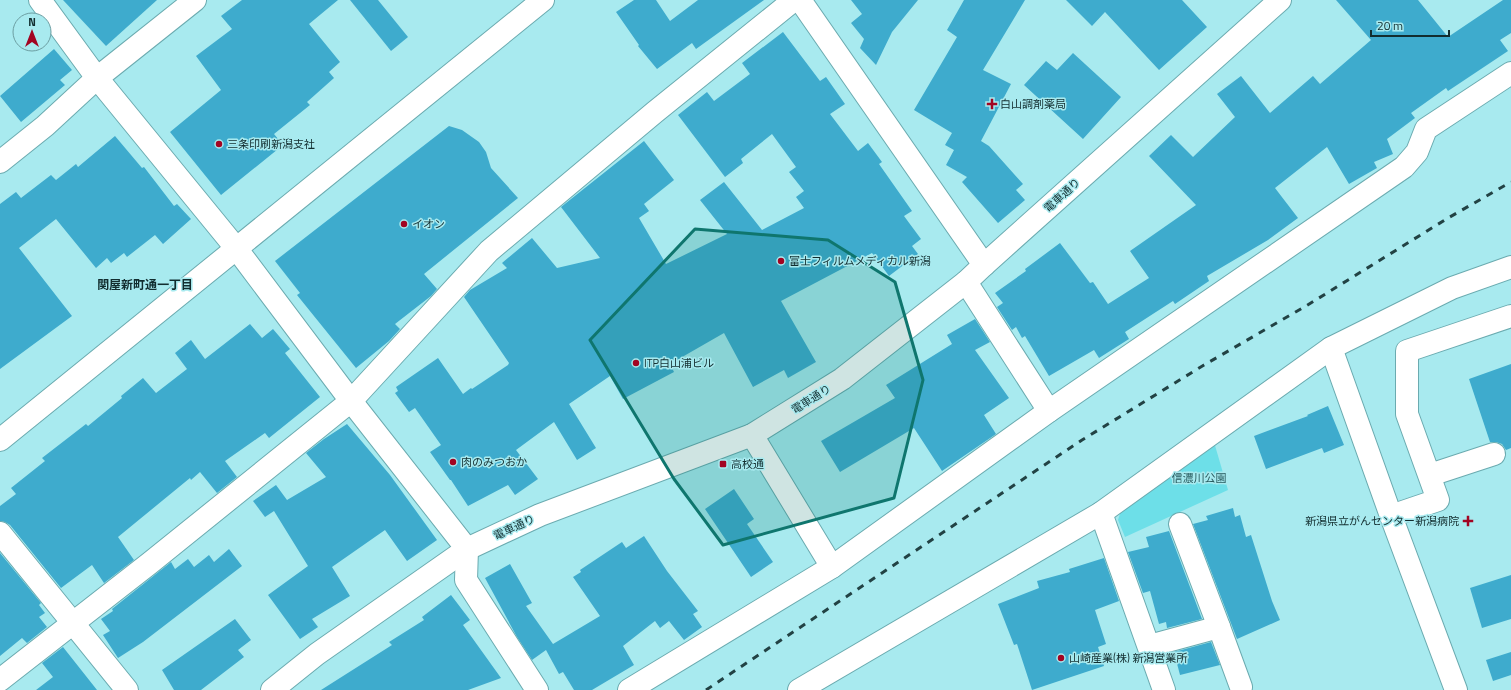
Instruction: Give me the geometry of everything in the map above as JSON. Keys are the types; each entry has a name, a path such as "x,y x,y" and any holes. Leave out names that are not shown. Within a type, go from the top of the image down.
{"street":[{"path":"40,0 98,78 236,248 351,401 467,549 466,580 537,690"},
{"path":"0,162 45,126 98,78 195,0"},
{"path":"0,440 543,0"},
{"path":"0,680 150,563 351,401 489,251 655,112 794,0"},
{"path":"800,0 984,265"},
{"name":"電車通り","path":"272,690 317,654 467,549 540,515 752,435 842,379 966,282 1280,0"},
{"path":"630,690 832,567 1049,411 1404,167 1417,152 1426,129 1511,73"},
{"path":"799,690 1101,513 1331,348 1452,288 1511,267"},
{"path":"966,282 1049,411"},
{"path":"1391,516 1438,500 1408,414 1407,351 1511,316"},
{"path":"1331,348 1391,516 1456,690"},
{"path":"752,435 832,567"},
{"path":"1430,475 1494,454"},
{"path":"1101,513 1164,690"},
{"path":"1180,524 1241,687"},
{"path":"0,533 127,690"},
{"path":"1149,646 1219,627"}],"highlighted area":[{"path":"695,229 828,240 895,282 923,380 894,498 723,545 674,479 590,340"}],"green space":[{"name":"信濃川公園","path":"1214,442 1228,490 1125,537 1118,520 1124,501"}],"building":[{"path":"63,0 157,0 106,46"},
{"path":"242,0 338,0 309,24 340,62 329,72 334,78 307,102 310,105 274,134 283,145 221,195 170,132 221,90 196,56 232,29 221,16"},
{"path":"350,0 378,0 408,37 391,51"},
{"path":"634,0 656,0 670,21 698,0 764,0 696,49 692,43 657,69 638,46 639,45 616,12"},
{"path":"851,0 918,0 892,32 876,65 860,48 864,39 851,23 862,14"},
{"path":"964,0 1025,0 983,70 1011,84 981,141 989,146 1023,184 1016,190 1025,200 998,223 962,182 967,177 946,165 954,150 945,145 952,133 914,110 957,37 947,30"},
{"path":"1066,0 1182,0 1207,27 1159,70 1105,12 1092,26"},
{"path":"1336,0 1418,0 1448,37 1503,0 1511,0 1511,33 1500,40 1508,51 1448,91 1446,88 1411,113 1415,118 1387,139 1393,154 1374,162 1377,168 1349,184 1327,147 1275,188 1298,218 1268,240 1207,276 1209,281 1175,304 1173,301 1125,332 1129,339 1099,358 1094,350 1049,376 1025,336 1022,338 1016,327 1012,330 997,307 1003,303 995,293 1026,271 1025,269 1060,243 1090,283 1093,282 1108,304 1149,278 1130,251 1196,205 1149,156 1171,135 1193,157 1235,117 1217,94 1241,76 1270,113 1313,76 1320,84 1371,40"},
{"path":"783,32 820,81 826,77 845,104 830,114 858,151 868,143 882,162 879,164 912,211 904,216 921,239 912,246 918,254 889,276 872,253 781,301 816,362 788,378 784,370 753,387 724,333 670,364 674,372 623,399 610,376 569,404 596,448 577,460 554,422 516,450 538,479 515,495 508,485 468,506 430,452 441,445 415,408 409,412 395,393 398,391 396,387 438,358 463,394 508,365 509,363 464,297 470,290 507,268 502,263 532,238 557,268 600,258 561,207 644,141 674,180 644,204 649,211 639,218 666,264 727,234 700,200 724,182 762,230 804,208 796,197 804,191 789,172 796,167 772,134 741,159 743,163 725,177 678,115 707,92 714,101 750,74 742,63"},
{"path":"54,49 72,70 60,80 65,85 21,122 0,96"},
{"path":"1073,53 1121,97 1083,139 1024,85 1046,61 1057,70"},
{"name":"イオン","path":"449,126 462,130 479,142 486,152 491,168 518,198 424,274 437,289 431,296 395,324 400,329 389,341 356,368 297,295 300,293 275,261"},
{"path":"115,136 142,168 144,167 174,206 177,204 191,219 163,244 155,235 127,257 124,253 111,263 107,258 96,268 56,219 19,248 72,316 0,369 0,204 16,192 21,198 51,175 56,180 76,164 78,167"},
{"path":"975,319 990,342 975,350 1009,398 984,415 996,434 942,471 914,428 840,472 821,441 895,398 886,385 952,344 947,335"},
{"path":"250,324 262,338 273,329 290,349 285,353 320,397 269,438 265,433 225,461 237,477 217,493 200,472 191,480 190,478 118,537 134,560 104,583 92,565 61,588 10,525 0,521 0,506 16,494 11,488 45,461 42,458 86,424 88,426 122,398 121,396 143,378 156,393 187,369 175,353 191,340 205,359"},
{"path":"1511,364 1511,448 1506,450 1502,444 1490,442 1469,379"},
{"path":"1328,406 1344,445 1324,453 1322,448 1266,469 1254,436 1308,416 1307,415"},
{"path":"347,424 390,475 437,540 407,561 385,530 332,567 350,596 312,619 318,627 300,639 268,595 308,566 274,511 265,517 253,501 276,485 287,500 326,477 306,453"},
{"path":"734,489 754,519 747,524 773,562 751,577 705,509"},
{"path":"1233,508 1235,517 1240,515 1246,537 1251,535 1272,601 1280,620 1237,639 1193,524 1208,520 1206,516"},
{"path":"1169,531 1202,619 1167,628 1166,622 1159,624 1150,591 1143,593 1128,552 1149,547 1146,537"},
{"path":"644,536 667,571 698,611 693,614 702,627 684,640 669,621 660,628 655,621 623,646 634,665 592,690 574,690 563,672 559,674 546,650 532,660 517,637 485,578 510,564 532,603 526,606 553,644 600,616 573,577 581,572 580,570 622,542 626,548"},
{"path":"229,549 242,566 143,642 118,658 103,635 110,631 101,619 113,611 112,609 171,562 175,569 188,559 194,567 209,555 214,562"},
{"path":"0,553 41,603 39,605 45,613 39,617 47,627 27,643 22,638 0,656"},
{"path":"1104,558 1119,601 1095,610 1106,644 1098,647 1104,666 1032,690 1017,644 1014,645 998,604 1039,588 1037,581 1070,572 1069,569"},
{"path":"1511,575 1511,619 1482,628 1470,588"},
{"path":"451,595 470,620 463,625 501,678 468,690 321,690 392,645 389,642 424,620 422,617"},
{"path":"235,619 251,640 238,650 244,657 201,690 174,690 162,670"},
{"path":"1211,642 1220,665 1180,675 1174,652"},
{"path":"63,647 97,690 36,690 53,677 42,663"},
{"path":"1511,652 1511,675 1493,681 1486,660"}],"railway":[{"path":"706,690 1082,440 1204,365 1306,306 1448,218 1511,182"}],"place":[{"name":"白山調剤薬局","path":"992,104"},
{"name":"三条印刷新潟支社","path":"219,144"},
{"name":"イオン","path":"404,224"},
{"name":"富士フィルムメディカル新潟","path":"781,261"},
{"name":"ITP白山浦ビル","path":"636,363"},
{"name":"肉のみつおか","path":"453,462"},
{"name":"高校通","path":"723,464"},
{"name":"新潟県立がんセンター新潟病院","path":"1468,521"},
{"name":"山崎産業(株) 新潟営業所","path":"1061,658"}],"district":[{"name":"関屋新町通一丁目","path":"145,284"}]}
